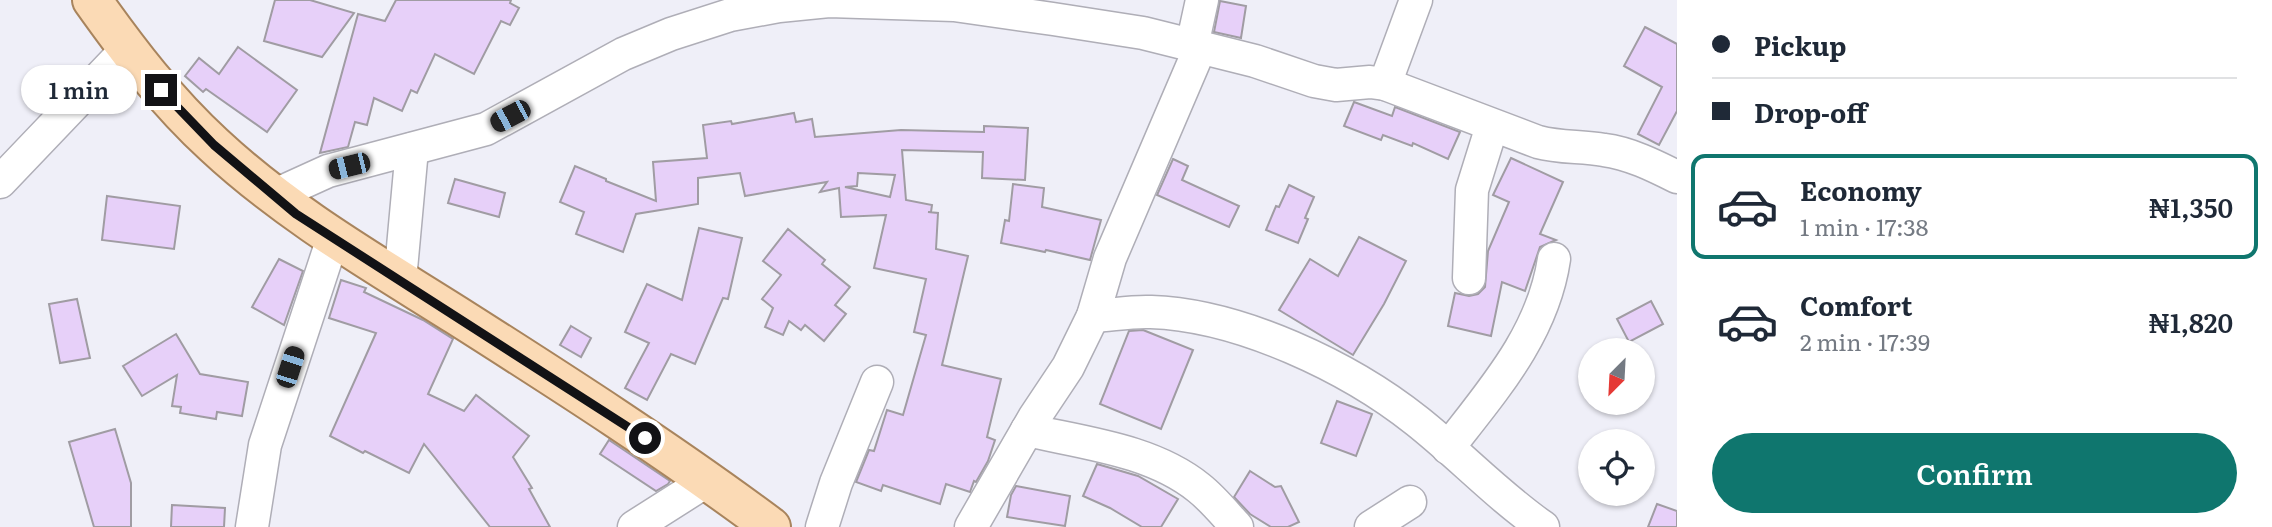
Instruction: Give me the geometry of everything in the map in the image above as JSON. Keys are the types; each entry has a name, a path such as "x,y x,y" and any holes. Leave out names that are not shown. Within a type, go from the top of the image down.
{"main road":[{"path":"92,0 127,49 183,116 273,195 333,238 582,395 708,480 771,527"}],"street":[{"path":"971,527 1027,430 1068,367 1093,316 1110,258 1196,47 1202,0"},
{"path":"1385,84 1416,0"},
{"path":"273,195 328,171 486,129 623,54 671,34 730,15 829,1 1052,9 1255,61 1314,81 1336,85 1370,82 1385,84 1492,127 1557,148 1605,150 1625,155 1677,177"},
{"path":"0,182 127,49"},
{"path":"1469,278 1472,190 1492,127"},
{"path":"400,280 412,149"},
{"path":"252,527 265,445 333,238"},
{"path":"1448,448 1528,340 1552,277 1555,259"},
{"path":"1093,316 1151,312 1209,320 1257,333 1301,351 1378,393 1417,421 1520,512 1543,527"},
{"path":"821,527 877,382"},
{"path":"1027,430 1131,454 1173,471 1199,488 1237,527"},
{"path":"634,527 708,480"},
{"path":"1371,527 1410,502"}],"building":[{"path":"275,0 310,0 354,13 322,57 264,41"},
{"path":"396,0 511,0 510,3 519,8 510,25 501,21 474,74 435,54 417,93 411,90 402,111 374,98 367,125 355,122 348,147 320,153 358,14 385,21"},
{"path":"1220,1 1246,6 1241,38 1214,32"},
{"path":"1645,27 1677,44 1677,111 1659,145 1638,134 1662,87 1624,66"},
{"path":"238,47 297,90 267,132 206,89 203,92 185,76 199,58 219,74"},
{"path":"1354,102 1392,116 1395,107 1460,132 1448,159 1413,143 1412,146 1383,135 1381,140 1344,126"},
{"path":"794,113 796,122 812,119 815,137 901,130 984,132 984,126 1028,128 1025,180 982,178 983,152 902,150 906,200 932,205 931,212 928,212 938,213 936,249 968,256 942,365 1001,379 987,437 995,440 988,461 970,492 946,484 940,504 883,485 881,491 856,482 869,450 874,451 887,410 903,415 926,335 914,332 926,279 874,268 886,215 841,217 839,188 820,192 827,182 745,196 740,173 698,178 698,204 636,214 623,252 576,234 584,212 560,202 575,166 656,201 653,162 707,158 703,125 731,121 732,124","holes":["858,173 895,175 890,197 845,187 857,186"]},
{"path":"1511,158 1563,182 1540,234 1556,240 1540,247 1525,291 1502,282 1491,336 1448,326 1455,293 1469,296 1478,294 1485,287 1488,251 1509,202 1493,195"},
{"path":"1173,159 1188,166 1182,180 1239,206 1229,227 1157,195"},
{"path":"455,179 505,193 499,217 448,203"},
{"path":"1013,184 1044,188 1042,207 1101,220 1090,260 1001,243 1005,220 1009,221"},
{"path":"1289,185 1314,197 1298,243 1266,230"},
{"path":"107,196 180,206 174,249 102,240"},
{"path":"699,228 742,238 728,299 723,298 695,364 671,354 647,400 625,388 649,343 625,332 647,284 682,300"},
{"path":"788,229 825,260 822,264 850,287 835,305 846,314 824,341 805,325 801,330 789,321 783,335 765,327 773,308 762,299 781,275 763,261"},
{"path":"1359,237 1406,261 1353,355 1279,310 1310,259 1338,276"},
{"path":"279,259 303,271 284,325 252,307"},
{"path":"341,280 366,288 364,292 423,320 453,339 428,394 464,411 476,395 529,436 513,457 532,488 529,489 550,527 490,527 424,444 409,473 330,436 376,333 329,318"},
{"path":"77,299 90,358 60,363 49,304"},
{"path":"1651,301 1663,324 1637,338 1627,338 1617,319"},
{"path":"571,326 591,338 581,357 560,345"},
{"path":"1143,330 1193,350 1161,429 1100,404 1129,331"},
{"path":"176,334 200,374 248,382 242,416 217,412 216,419 180,413 181,407 172,406 177,375 142,396 123,366"},
{"path":"1337,401 1372,414 1356,456 1321,443"},
{"path":"115,429 131,483 131,527 94,527 69,442"},
{"path":"609,440 670,481 668,484 656,491 600,454"},
{"path":"1097,464 1138,476 1178,499 1161,527 1142,527 1083,496"},
{"path":"1250,471 1275,487 1281,486 1299,522 1288,527 1271,527 1250,514 1234,497"},
{"path":"1016,486 1070,496 1065,526 1007,517 1011,495"},
{"path":"1657,504 1677,511 1677,527 1648,527"},
{"path":"172,505 225,508 224,527 171,527"}],"route":[{"path":"161,90 183,116 214,145 296,214 582,395 645,438"}]}
